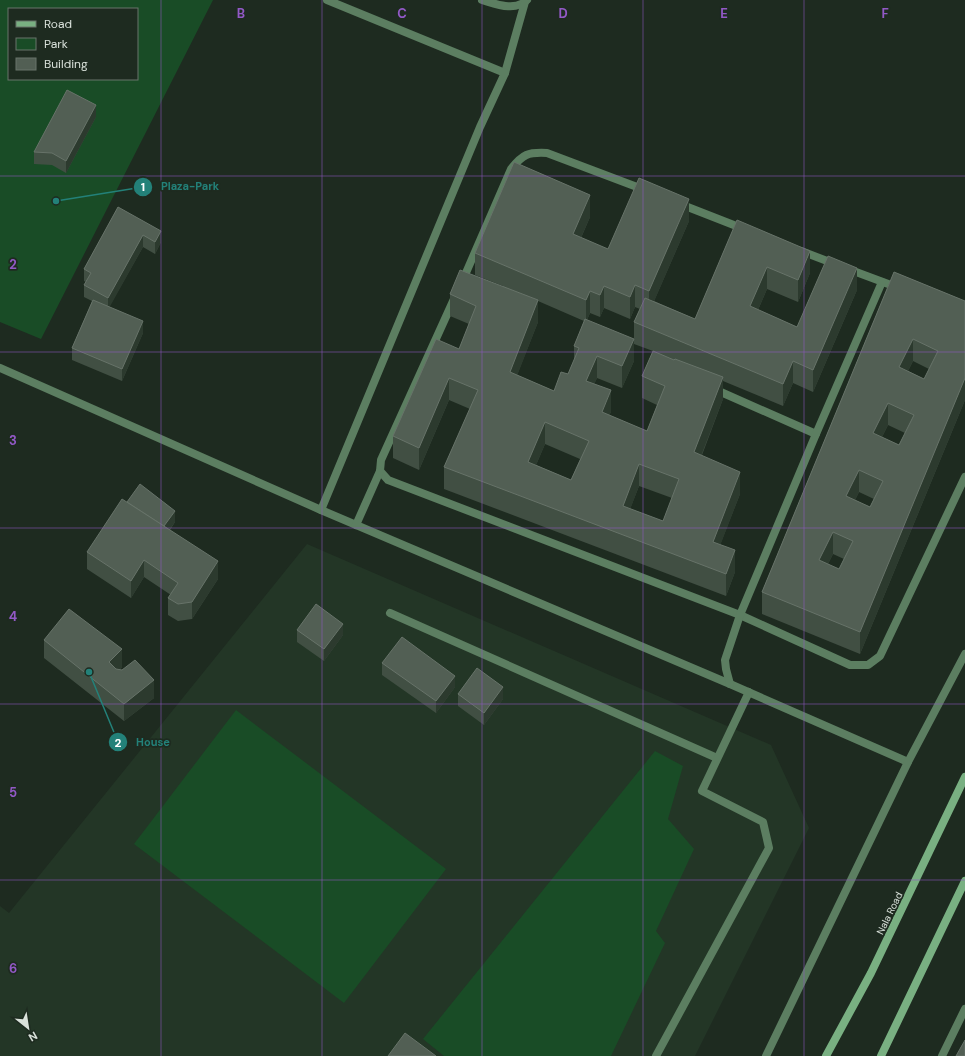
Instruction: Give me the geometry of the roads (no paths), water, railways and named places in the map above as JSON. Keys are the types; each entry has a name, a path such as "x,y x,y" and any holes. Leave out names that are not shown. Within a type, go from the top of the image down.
{"main road":[{"name":"Nala Road","path":"826,1056 871,973 965,777"},
{"path":"881,1056 965,881"}],"street":[{"path":"327,0 505,73"},
{"path":"482,0 501,6 514,6 526,1"},
{"path":"321,510 480,127 505,73 526,1"},
{"path":"356,525 380,471 381,460 462,286 511,169 520,158 534,152 547,153 651,193"},
{"path":"674,202 748,230"},
{"path":"793,248 910,292"},
{"path":"730,684 725,660 740,615 882,282"},
{"path":"0,368 321,510 749,692 908,762"},
{"path":"708,386 816,434"},
{"path":"380,471 388,480 740,615 850,665 868,665 880,656 965,477"},
{"path":"390,613 717,758"},
{"path":"766,1056 908,762 965,654"},
{"path":"656,1056 769,848 763,822 702,791 749,692"},
{"path":"942,1056 965,1009"}],"place":[{"name":"Plaza-Park","path":"56,201"},
{"name":"House","path":"89,672"}]}
